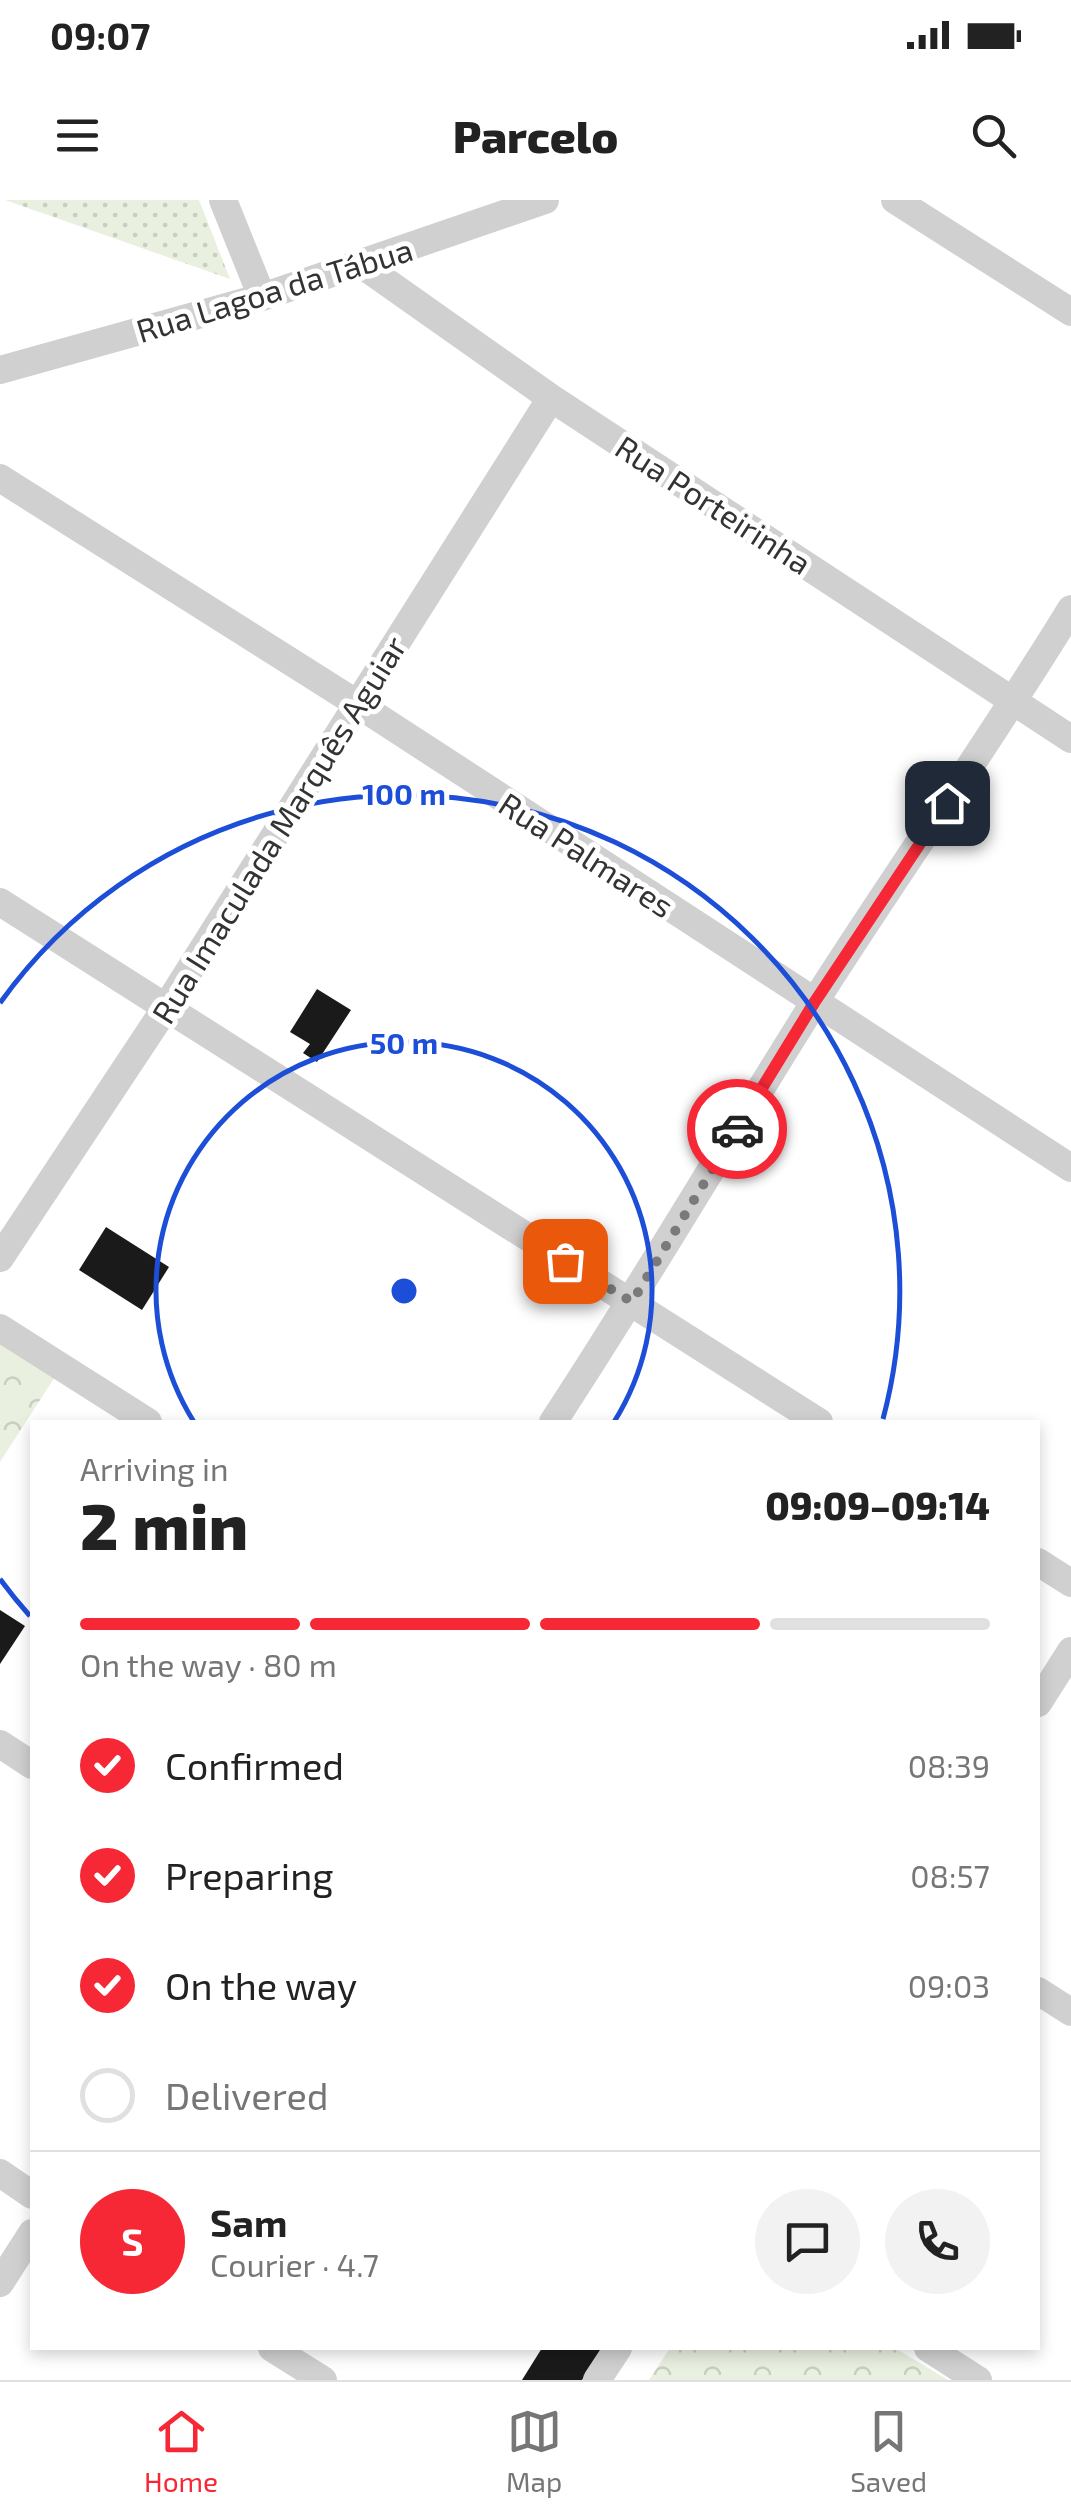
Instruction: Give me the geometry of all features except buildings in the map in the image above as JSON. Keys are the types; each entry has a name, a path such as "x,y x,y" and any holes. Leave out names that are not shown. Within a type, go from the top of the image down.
{"street":[{"path":"224,200 262,297"},
{"name":"Rua Lagoa da Tábua","path":"0,370 262,297 545,200"},
{"path":"895,200 1071,312"},
{"name":"Rua Porteirinha","path":"360,264 552,398 1071,739"},
{"name":"Rua Imaculada Marquês Aguiar","path":"0,1258 165,1009 552,398"},
{"name":"Rua Palmares","path":"0,478 356,703 1071,1168"},
{"path":"554,1420 632,1302 814,1003 1014,703 1071,609"},
{"path":"0,902 817,1420"},
{"path":"0,1328 145,1420"},
{"path":"1040,1563 1071,1583"},
{"path":"1040,1700 1071,1652"},
{"path":"0,1744 30,1764"},
{"path":"1040,1992 1071,2012"},
{"path":"0,2174 30,2194"},
{"path":"0,2284 30,2236"},
{"path":"275,2350 323,2380"},
{"path":"597,2380 617,2350"},
{"path":"931,2350 978,2380"}],"green space":[{"path":"5,200 199,200 230,279"},
{"path":"0,1331 60,1369 0,1462"},
{"path":"669,2350 898,2350 948,2380 649,2380"}],"way so far":[{"path":"565,1261 632,1302 737,1129"}],"route":[{"path":"737,1129 814,1003 947,803"}]}
